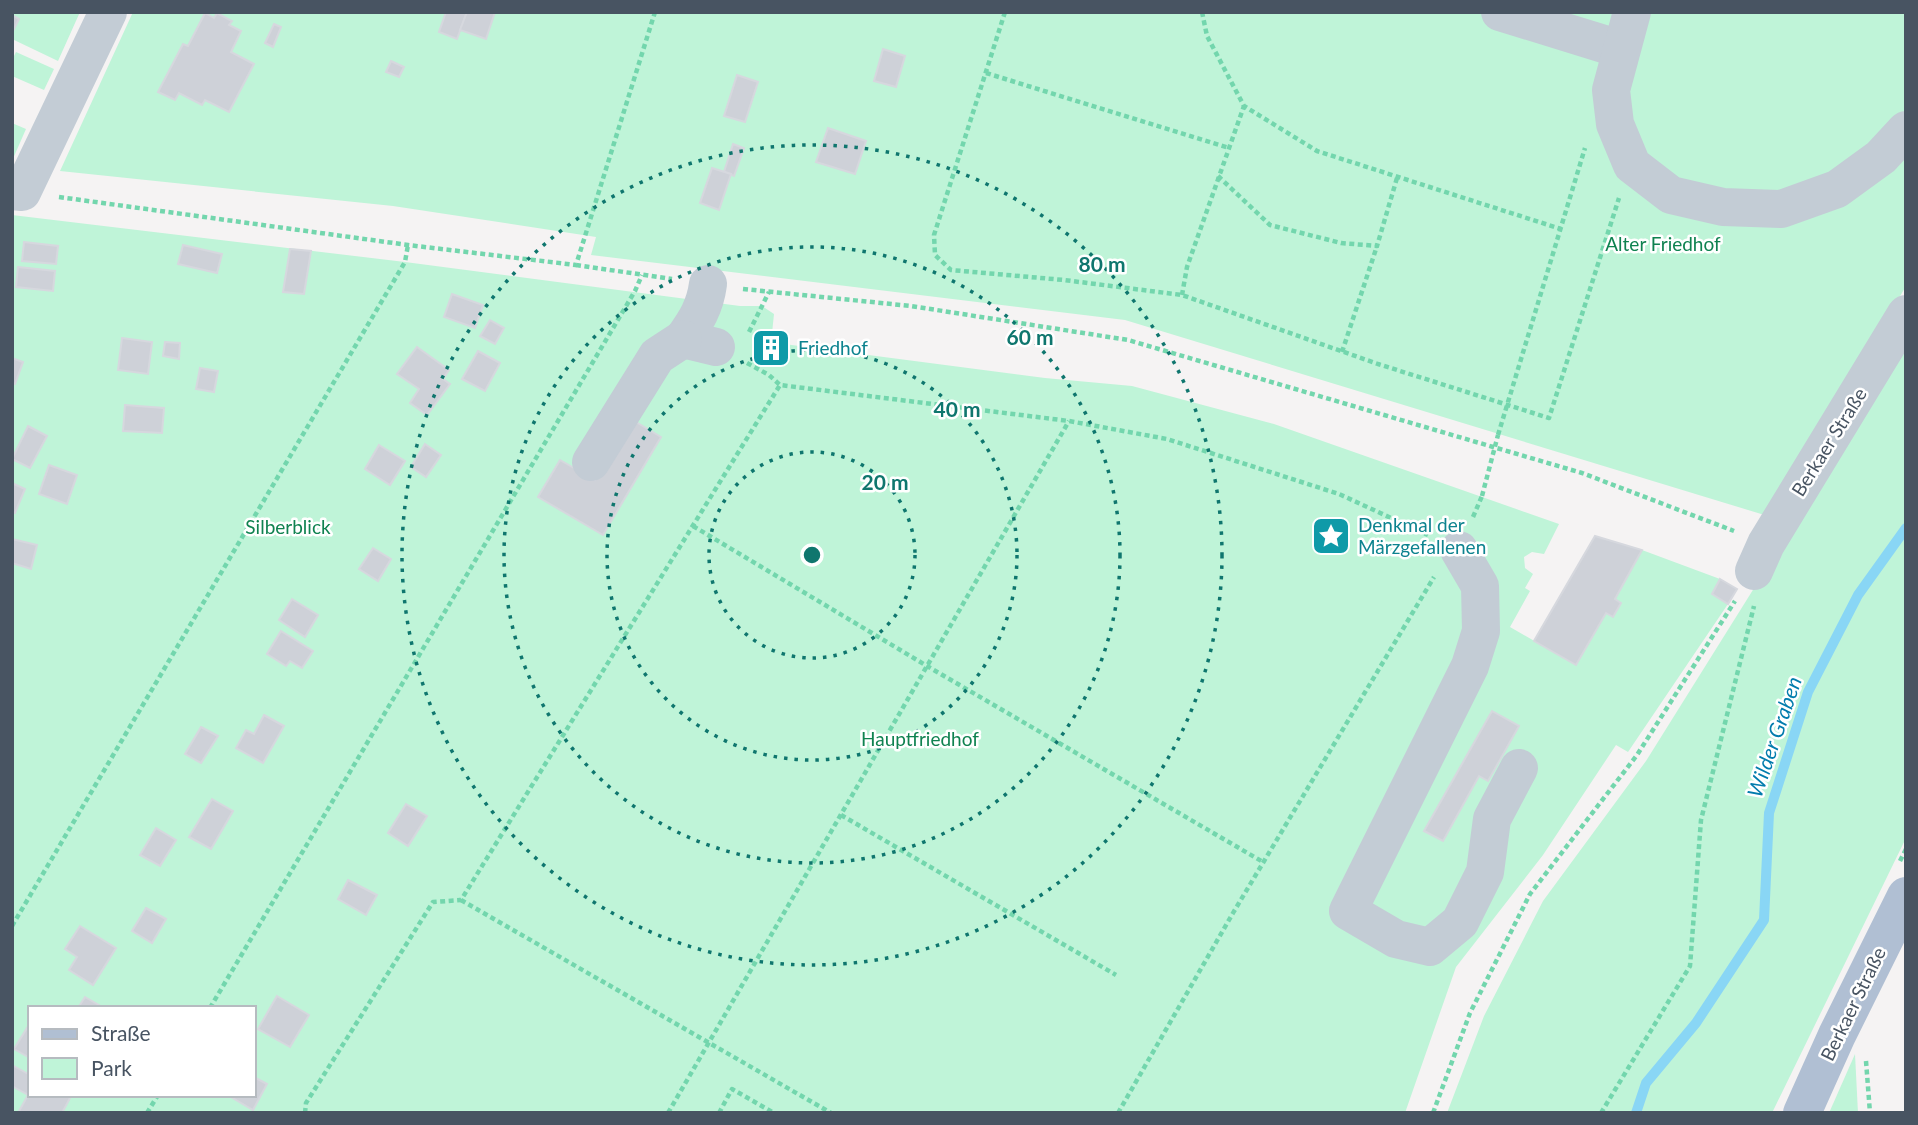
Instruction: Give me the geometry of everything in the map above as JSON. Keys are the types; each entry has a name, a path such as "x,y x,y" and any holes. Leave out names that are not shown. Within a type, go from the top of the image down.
{"main road":[{"name":"Berkaer Straße","path":"1802,1113 1837,1035 1906,896"}],"street":[{"path":"17,191 108,12"},
{"path":"1500,12 1620,49"},
{"path":"1632,12 1611,90 1615,124 1632,165 1671,195 1723,207 1781,209 1838,189 1881,157 1906,130"},
{"path":"708,285 706,302 696,320 720,345"},
{"name":"Berkaer Straße","path":"1760,557 1906,314"},
{"path":"591,462 657,356 720,345"},
{"path":"1459,550 1480,586 1481,631 1470,666 1348,911 1396,939 1430,947 1460,922 1485,872 1492,819 1519,768"}],"path":[{"path":"576,265 655,12"},
{"path":"1005,12 934,235 934,255 951,270 1064,280 1182,295 1342,352 1549,418 1632,165"},
{"path":"1202,12 1207,36 1244,106 1317,151 1561,229"},
{"path":"986,73 1229,148"},
{"path":"1182,295 1187,267 1244,106"},
{"path":"1118,1113 1437,571 1459,550 1482,496 1587,138 1615,124"},
{"path":"1218,176 1270,225 1341,243 1377,246"},
{"path":"1342,352 1397,178"},
{"path":"17,191 708,285 911,306 1128,340 1582,473 1760,557"},
{"path":"12,926 405,262 408,245"},
{"path":"211,1006 628,303 642,275"},
{"path":"769,292 720,345 769,375 780,385 1069,421 1167,439 1339,494 1459,550"},
{"path":"461,900 780,385"},
{"path":"668,1113 1069,421"},
{"path":"693,526 1264,862"},
{"path":"1433,1113 1470,1013 1530,894 1637,755 1760,557"},
{"path":"1601,1113 1690,966 1701,820 1761,577 1760,557"},
{"path":"841,815 1116,975"},
{"path":"305,1113 306,1103 433,902 461,900 831,1113"},
{"path":"1866,1058 1870,1081 1870,1113"},
{"path":"719,1113 732,1089 774,1113"},
{"path":"147,1113 157,1097"}],"green space":[{"path":"12,12 80,12 58,61 12,39 19,19 12,15"},
{"name":"Alter Friedhof","path":"133,12 1906,12 1906,286 1771,517 1125,320 591,255 596,237 393,206 60,171"},
{"path":"16,52 54,69 44,90 12,76 12,60"},
{"path":"12,123 26,129 12,161"},
{"name":"Hauptfriedhof","path":"12,215 405,262 740,306 762,306 774,314 771,343 760,342 759,352 782,354 784,344 1045,378 1132,386 1274,424 1559,524 1544,554 1532,552 1524,557 1525,568 1533,574 1525,588 1530,591 1510,627 1576,665 1606,613 1613,617 1621,604 1615,599 1642,550 1720,579 1712,594 1728,604 1628,752 1616,745 1543,855 1456,967 1405,1113 12,1113"},
{"path":"1906,325 1906,838 1772,1113 1447,1113 1484,1016 1543,901 1646,761 1761,577"},
{"path":"1855,1054 1858,1113 1829,1113"}],"building":[{"path":"446,12 467,12 457,39 439,32"},
{"path":"467,12 495,12 486,39 460,30"},
{"path":"205,13 214,18 217,13 232,21 229,25 241,31 231,52 254,64 229,112 205,100 202,105 179,93 175,100 158,92 183,44 188,46"},
{"path":"12,15 19,19 12,33"},
{"path":"274,24 281,27 273,47 265,43"},
{"path":"883,49 905,56 896,87 874,81"},
{"path":"391,61 404,67 399,77 386,72"},
{"path":"737,75 758,82 745,122 724,116"},
{"path":"828,128 866,141 855,174 816,162"},
{"path":"733,144 744,148 734,176 724,172"},
{"path":"712,168 731,174 719,210 700,203"},
{"path":"24,242 58,246 56,264 22,261"},
{"path":"183,245 222,254 217,273 178,264"},
{"path":"290,249 311,251 304,294 283,292"},
{"path":"18,267 55,271 53,291 16,287"},
{"path":"452,294 483,305 475,328 444,317"},
{"path":"490,320 504,328 495,344 480,336"},
{"path":"122,338 152,342 148,374 118,370"},
{"path":"165,342 180,343 179,359 163,356"},
{"name":"Friedhof","path":"759,342 784,344 782,354 758,352"},
{"path":"417,347 449,370 443,379 450,384 427,415 410,403 419,389 397,374"},
{"path":"478,351 500,363 485,391 462,379"},
{"path":"12,358 23,362 15,384 12,383"},
{"path":"200,368 218,371 214,392 196,389"},
{"path":"125,405 164,408 162,433 123,431"},
{"path":"631,419 661,437 603,535 538,497 560,460 595,480"},
{"path":"28,426 47,436 30,468 12,459"},
{"path":"425,444 441,455 426,477 411,467"},
{"path":"379,445 405,461 390,485 365,469"},
{"path":"49,465 77,475 67,504 39,494"},
{"path":"12,483 25,489 15,513 12,512"},
{"path":"1595,536 1642,550 1615,599 1621,603 1613,617 1606,613 1576,665 1534,641"},
{"path":"12,539 37,545 31,569 12,563"},
{"path":"373,548 391,559 378,581 359,569"},
{"path":"1720,579 1737,589 1728,604 1712,594"},
{"path":"292,599 318,615 305,637 279,620"},
{"path":"281,631 313,651 302,668 290,661 286,666 267,654"},
{"path":"1492,711 1519,726 1488,781 1479,776 1443,841 1424,831"},
{"path":"264,715 284,726 263,763 236,748 246,730 254,734"},
{"path":"201,727 218,736 201,763 185,754"},
{"path":"212,799 233,811 211,849 189,837"},
{"path":"406,804 427,816 408,846 388,833"},
{"path":"156,828 176,840 160,866 140,855"},
{"path":"348,880 377,895 366,915 338,899"},
{"path":"146,908 166,919 152,943 132,931"},
{"path":"80,926 116,948 93,985 69,970 77,957 65,949"},
{"path":"277,996 309,1015 290,1047 258,1029"},
{"path":"85,997 101,1006 79,1006"},
{"path":"28,1026 28,1057 14,1049"},
{"path":"12,1065 28,1074 28,1095 12,1086"},
{"path":"256,1078 267,1084 253,1110 231,1097 256,1097"},
{"path":"28,1095 70,1098 62,1113 18,1113"}],"waterway":[{"name":"Wilder Graben","path":"1636,1113 1646,1083 1696,1023 1764,920 1769,813 1808,692 1858,595 1906,528"}],"place":[{"name":"Friedhof","path":"771,348"},
{"name":"Denkmal der Märzgefallenen","path":"1331,536"}],"park label":[{"name":"Silberblick","path":"288,527"}]}
